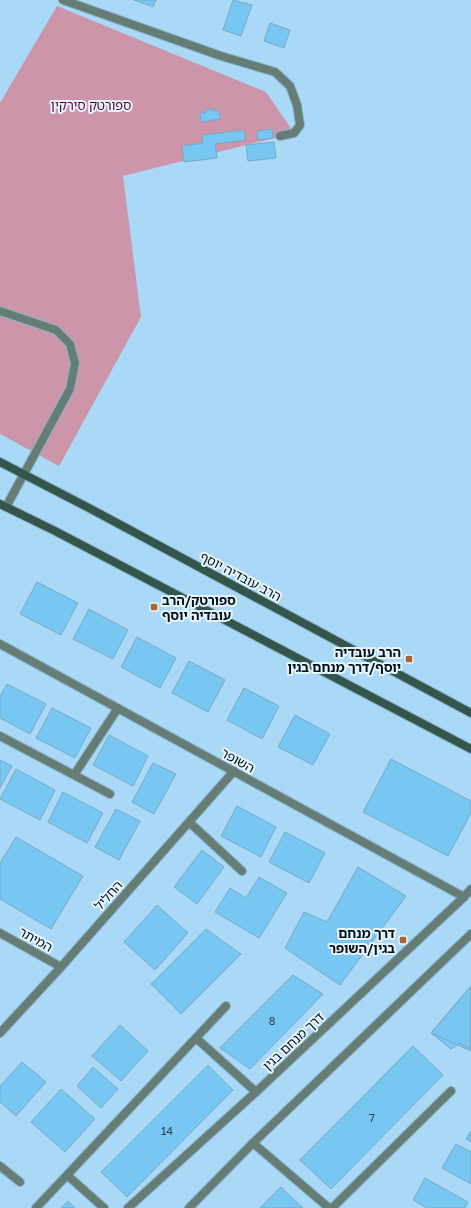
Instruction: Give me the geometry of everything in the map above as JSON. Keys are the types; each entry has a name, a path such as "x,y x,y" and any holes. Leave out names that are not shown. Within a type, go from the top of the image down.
{"main road":[{"name":"הרב עובדיה יוסף","path":"0,462 462,709 471,712"},
{"path":"3,505 471,749"}],"street":[{"path":"62,0 222,56 275,72 290,86 297,105 300,125 294,133 280,136"},
{"path":"0,310 56,330 70,344 75,363 70,389 24,474 3,505"},
{"name":"השופר","path":"0,644 464,896"},
{"path":"74,775 118,708"},
{"path":"0,736 110,794"},
{"name":"החליל","path":"0,1033 234,771"},
{"path":"189,822 242,872"},
{"name":"דרך מנחם בגין","path":"128,1208 256,1092 471,889"},
{"name":"המיתר","path":"0,933 61,966"},
{"path":"189,1208 253,1143 471,934"},
{"path":"36,1208 226,1006"},
{"path":"196,1038 256,1092"},
{"path":"253,1143 330,1208 451,1091"},
{"path":"0,1166 20,1182"},
{"path":"67,1175 104,1208"}],"green space":[{"name":"ספורטק סירקין","path":"57,6 266,92 294,133 123,176 141,317 59,466 0,434 0,103"}],"building":[{"path":"134,0 156,0 153,7"},
{"path":"233,0 252,5 241,36 223,30"},
{"path":"270,23 290,30 284,48 264,41"},
{"path":"214,109 215,111 219,111 220,119 201,122 200,113 205,113 205,110"},
{"path":"272,129 273,138 258,140 257,131"},
{"path":"244,130 245,140 215,144 217,158 184,162 182,146 203,143 202,135"},
{"path":"274,142 276,158 248,161 246,145"},
{"path":"37,582 78,603 61,635 20,614"},
{"path":"89,609 128,630 113,659 73,639"},
{"path":"137,637 176,658 160,688 121,667"},
{"path":"189,661 225,680 208,712 172,693"},
{"path":"7,684 46,704 30,734 0,718 0,696"},
{"path":"244,688 279,706 262,739 227,720"},
{"path":"52,708 91,728 75,758 36,738"},
{"path":"295,715 330,734 313,765 278,747"},
{"path":"109,735 148,756 133,786 93,765"},
{"path":"391,759 471,801 471,813 448,856 363,812"},
{"path":"0,760 12,766 0,788"},
{"path":"153,763 176,774 154,814 132,802"},
{"path":"16,769 55,790 40,820 0,799"},
{"path":"63,792 103,813 87,843 48,822"},
{"path":"237,806 276,827 261,857 221,836"},
{"path":"116,809 140,821 119,860 95,847"},
{"path":"285,832 325,853 309,883 269,862"},
{"path":"16,837 83,876 51,929 0,899 0,863"},
{"path":"202,850 224,867 197,904 174,887"},
{"path":"358,867 406,896 340,985 285,948 304,912 327,922"},
{"path":"259,877 287,893 259,938 215,912 230,888 246,898"},
{"path":"157,905 188,933 155,970 124,942"},
{"path":"206,929 241,954 181,1014 151,984"},
{"path":"293,975 323,994 250,1069 220,1048"},
{"path":"471,986 471,1049 460,1043 451,1049 431,1033"},
{"path":"471,986 471,1051 431,1033"},
{"path":"120,1025 148,1051 121,1081 92,1056"},
{"path":"413,1046 443,1075 331,1189 300,1160"},
{"path":"22,1062 46,1082 16,1116 0,1102 0,1086"},
{"path":"208,1065 233,1090 127,1197 101,1172"},
{"path":"93,1067 118,1089 101,1108 77,1086"},
{"path":"61,1089 95,1119 65,1152 31,1122"},
{"path":"471,1131 471,1142 466,1139"},
{"path":"456,1144 471,1152 471,1184 442,1168"},
{"path":"425,1178 468,1202 465,1208 427,1208 413,1200"},
{"path":"281,1187 303,1208 260,1208"},
{"path":"68,1201 75,1208 61,1208"}],"place":[{"name":"ספורטק/הרב עובדיה יוסף","path":"154,607"},
{"name":"הרב עובדיה יוסף/דרך מנחם בגין","path":"409,659"},
{"name":"דרך מנחם בגין/השופר","path":"403,940"}]}
